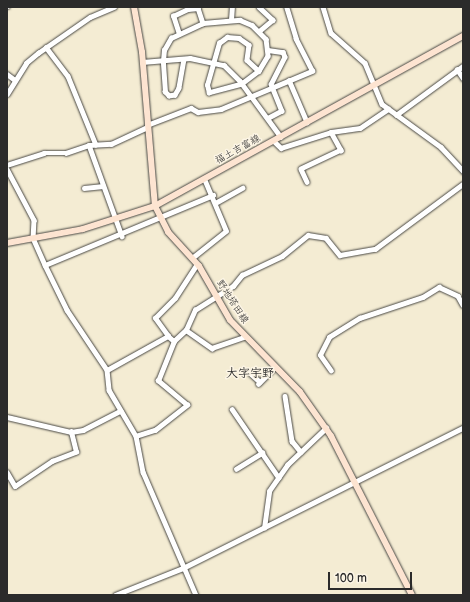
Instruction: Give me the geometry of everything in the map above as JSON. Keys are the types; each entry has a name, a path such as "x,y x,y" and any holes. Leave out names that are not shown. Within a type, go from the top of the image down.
{"main road":[{"name":"野地塔田線","path":"134,7 142,62 155,206 160,218 197,264 215,296 244,337 300,392 326,428 357,482 412,595"},
{"name":"福土吉富線","path":"7,243 117,220 155,206 274,141 375,83 463,36"}],"street":[{"path":"7,94 26,63 46,47 90,17 114,7"},
{"path":"231,20 232,7"},
{"path":"259,7 273,20 260,31"},
{"path":"7,165 89,145 111,144 147,126 191,108 198,112 221,109 312,71 296,39 286,7"},
{"path":"323,7 331,33 365,63 375,83 382,104 441,147 463,171"},
{"path":"179,34 173,16 188,9 198,8 203,23"},
{"path":"184,59 179,88 169,96 165,92 163,61 167,43 179,34 203,23 240,20 260,31 268,50 259,71 242,84 209,92 207,86 222,38 239,38 249,45 247,60 259,71"},
{"path":"46,47 68,76 96,145"},
{"path":"268,50 283,52 285,57 272,88 282,111 269,118"},
{"path":"142,62 184,59 214,61 232,70 269,118 281,137"},
{"path":"396,115 463,66"},
{"path":"457,69 463,78"},
{"path":"7,74 15,80"},
{"path":"289,80 307,122"},
{"path":"274,141 281,148 331,132 360,128 388,109"},
{"path":"307,182 302,169 341,150 331,132"},
{"path":"89,145 122,236"},
{"path":"7,169 34,220 33,238 45,265 68,310 107,370 109,390 136,436 143,472 183,568 196,595"},
{"path":"192,258 226,231 216,211 217,202 204,179"},
{"path":"136,436 155,430 187,405 158,381 174,341 186,330 195,310 233,286 242,275 282,256 308,236 326,238 340,255 376,249 463,184"},
{"path":"84,188 103,186"},
{"path":"217,202 242,188"},
{"path":"45,265 122,236 160,218 176,208 213,195"},
{"path":"174,341 168,336 155,318 175,298 197,264"},
{"path":"332,371 320,355 329,337 360,318 423,297 439,287 458,296 463,305"},
{"path":"186,330 212,348 244,337"},
{"path":"107,370 168,336"},
{"path":"250,373 259,383 275,367"},
{"path":"285,396 292,441 301,452"},
{"path":"232,409 279,478"},
{"path":"7,417 71,432 84,430 120,411"},
{"path":"264,528 269,491 301,452 326,428"},
{"path":"115,595 183,568 463,428"},
{"path":"7,472 15,486 52,461 76,452 71,432"},
{"path":"236,469 262,453"}],"district":[{"name":"大字宇野","path":"250,374"}]}
